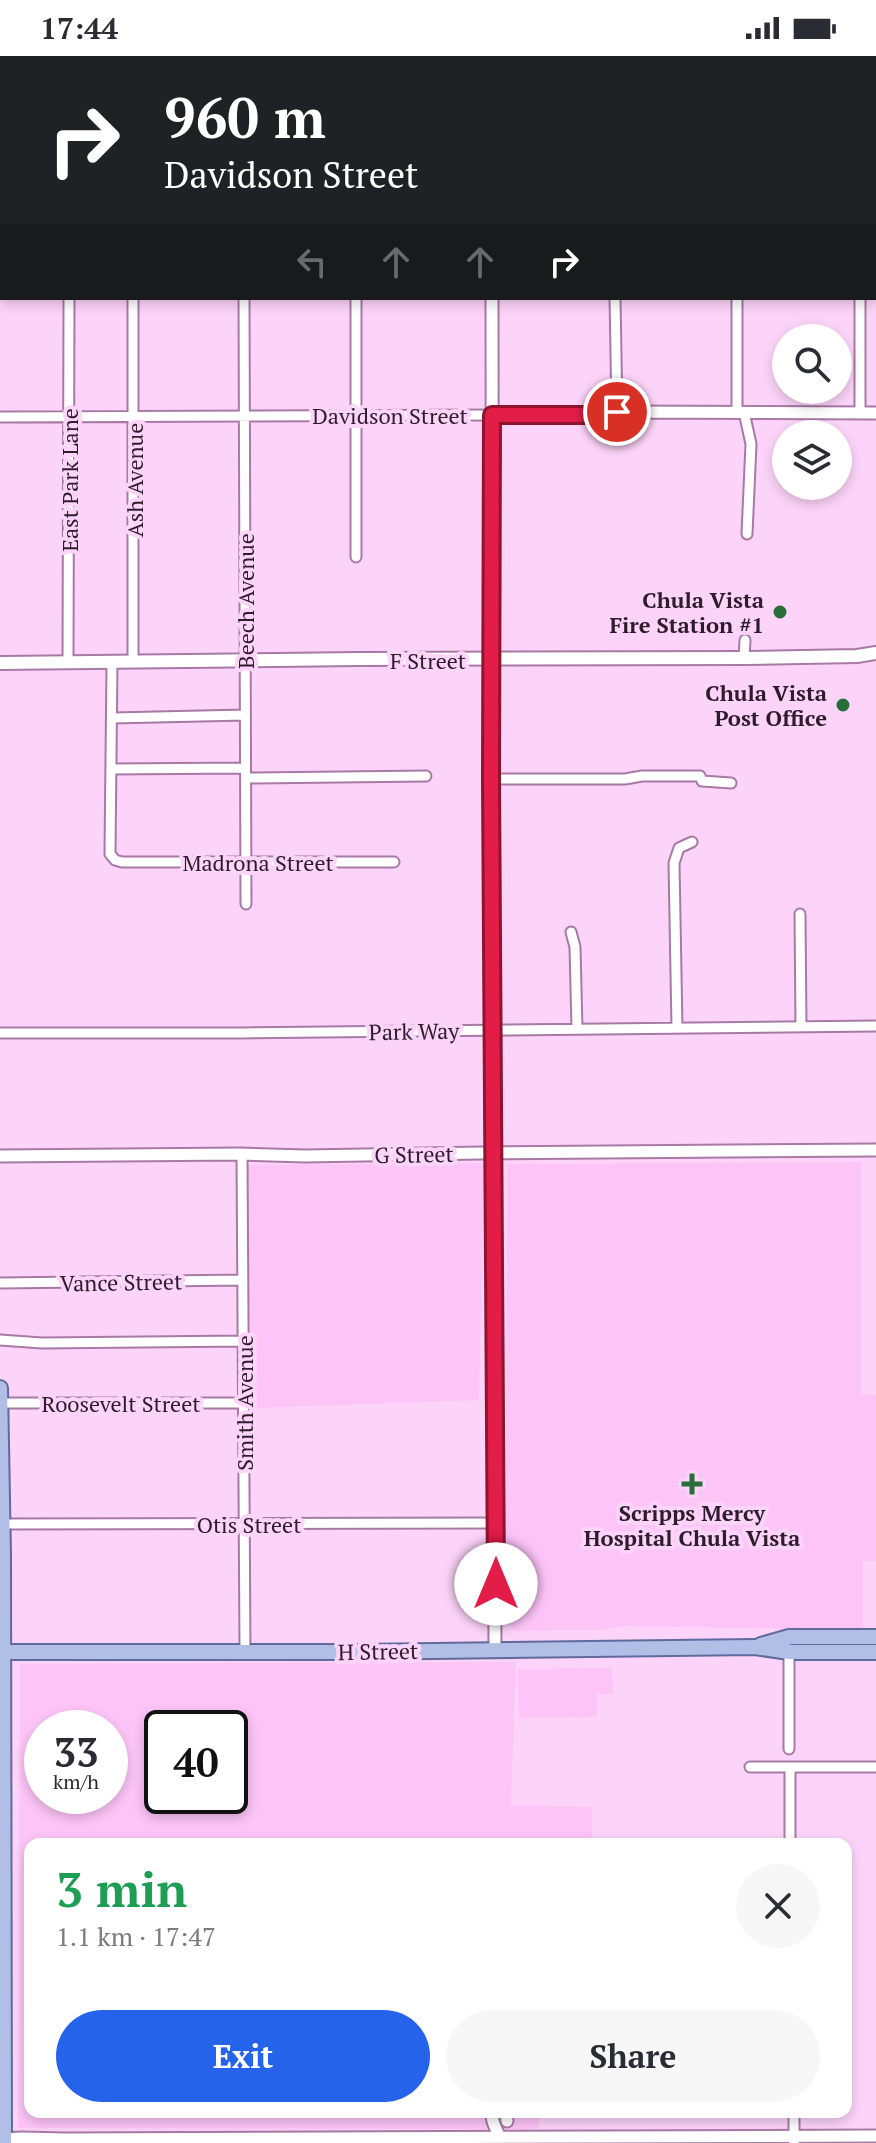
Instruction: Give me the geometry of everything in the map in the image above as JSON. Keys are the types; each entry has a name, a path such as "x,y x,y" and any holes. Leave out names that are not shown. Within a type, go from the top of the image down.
{"main road":[{"name":"F Street","path":"0,663 744,658 876,653"},
{"name":"F Street","path":"857,656 876,661"},
{"path":"0,1388 3,2140"},
{"name":"H Street","path":"1,1652 755,1647 876,1637"},
{"name":"H Street","path":"789,1645 876,1652"}],"street":[{"name":"East Park Lane","path":"68,663 69,300"},
{"name":"Ash Avenue","path":"133,300 133,662"},
{"name":"Beech Avenue","path":"244,300 246,904"},
{"path":"356,300 356,557"},
{"path":"492,300 495,1649"},
{"path":"615,300 617,412"},
{"path":"737,300 740,412 751,444 747,534"},
{"path":"860,300 860,412"},
{"name":"Davidson Street","path":"0,417 876,413"},
{"path":"744,658 745,640"},
{"path":"112,663 112,769 426,776"},
{"path":"112,718 245,715"},
{"name":"Madrona Street","path":"112,769 110,854 115,860 394,862"},
{"path":"491,779 700,776 702,781 731,783"},
{"path":"677,1028 674,863 679,848 692,842"},
{"path":"800,914 801,1027"},
{"path":"571,932 575,947 577,1029"},
{"name":"Park Way","path":"0,1033 876,1026"},
{"name":"G Street","path":"0,1156 242,1154 493,1159 876,1150"},
{"name":"Smith Avenue","path":"242,1154 245,1651"},
{"name":"Vance Street","path":"0,1283 243,1280"},
{"path":"0,1340 42,1343 244,1341"},
{"name":"Roosevelt Street","path":"0,1403 243,1403"},
{"name":"Otis Street","path":"2,1524 496,1523"},
{"path":"789,1645 789,1749"},
{"path":"750,1767 876,1767"},
{"path":"790,1767 790,1838"},
{"path":"491,2118 500,2140"},
{"path":"794,2118 794,2140"},
{"path":"500,2140 506,2119"},
{"path":"3,2140 794,2140 876,2136"}],"shaded area":[{"path":"861,1162 861,1394 876,1395 876,1561 863,1561 863,1630 625,1626 603,1630 517,1631 506,1622 507,1164"},
{"path":"484,1163 479,1400 251,1408 247,1165"},
{"path":"516,1662 511,1805 592,1807 592,1838 24,1838 24,2118 539,2118 539,2129 18,2128 20,1664"},
{"path":"612,1668 613,1694 597,1694 597,1717 519,1718 518,1669"}],"place":[{"name":"Chula Vista Fire Station #1","path":"780,612"},
{"name":"Chula Vista Post Office","path":"843,705"},
{"name":"Scripps Mercy Hospital Chula Vista","path":"692,1484"}],"route":[{"path":"496,1584 492,415 601,415 617,412"}]}
